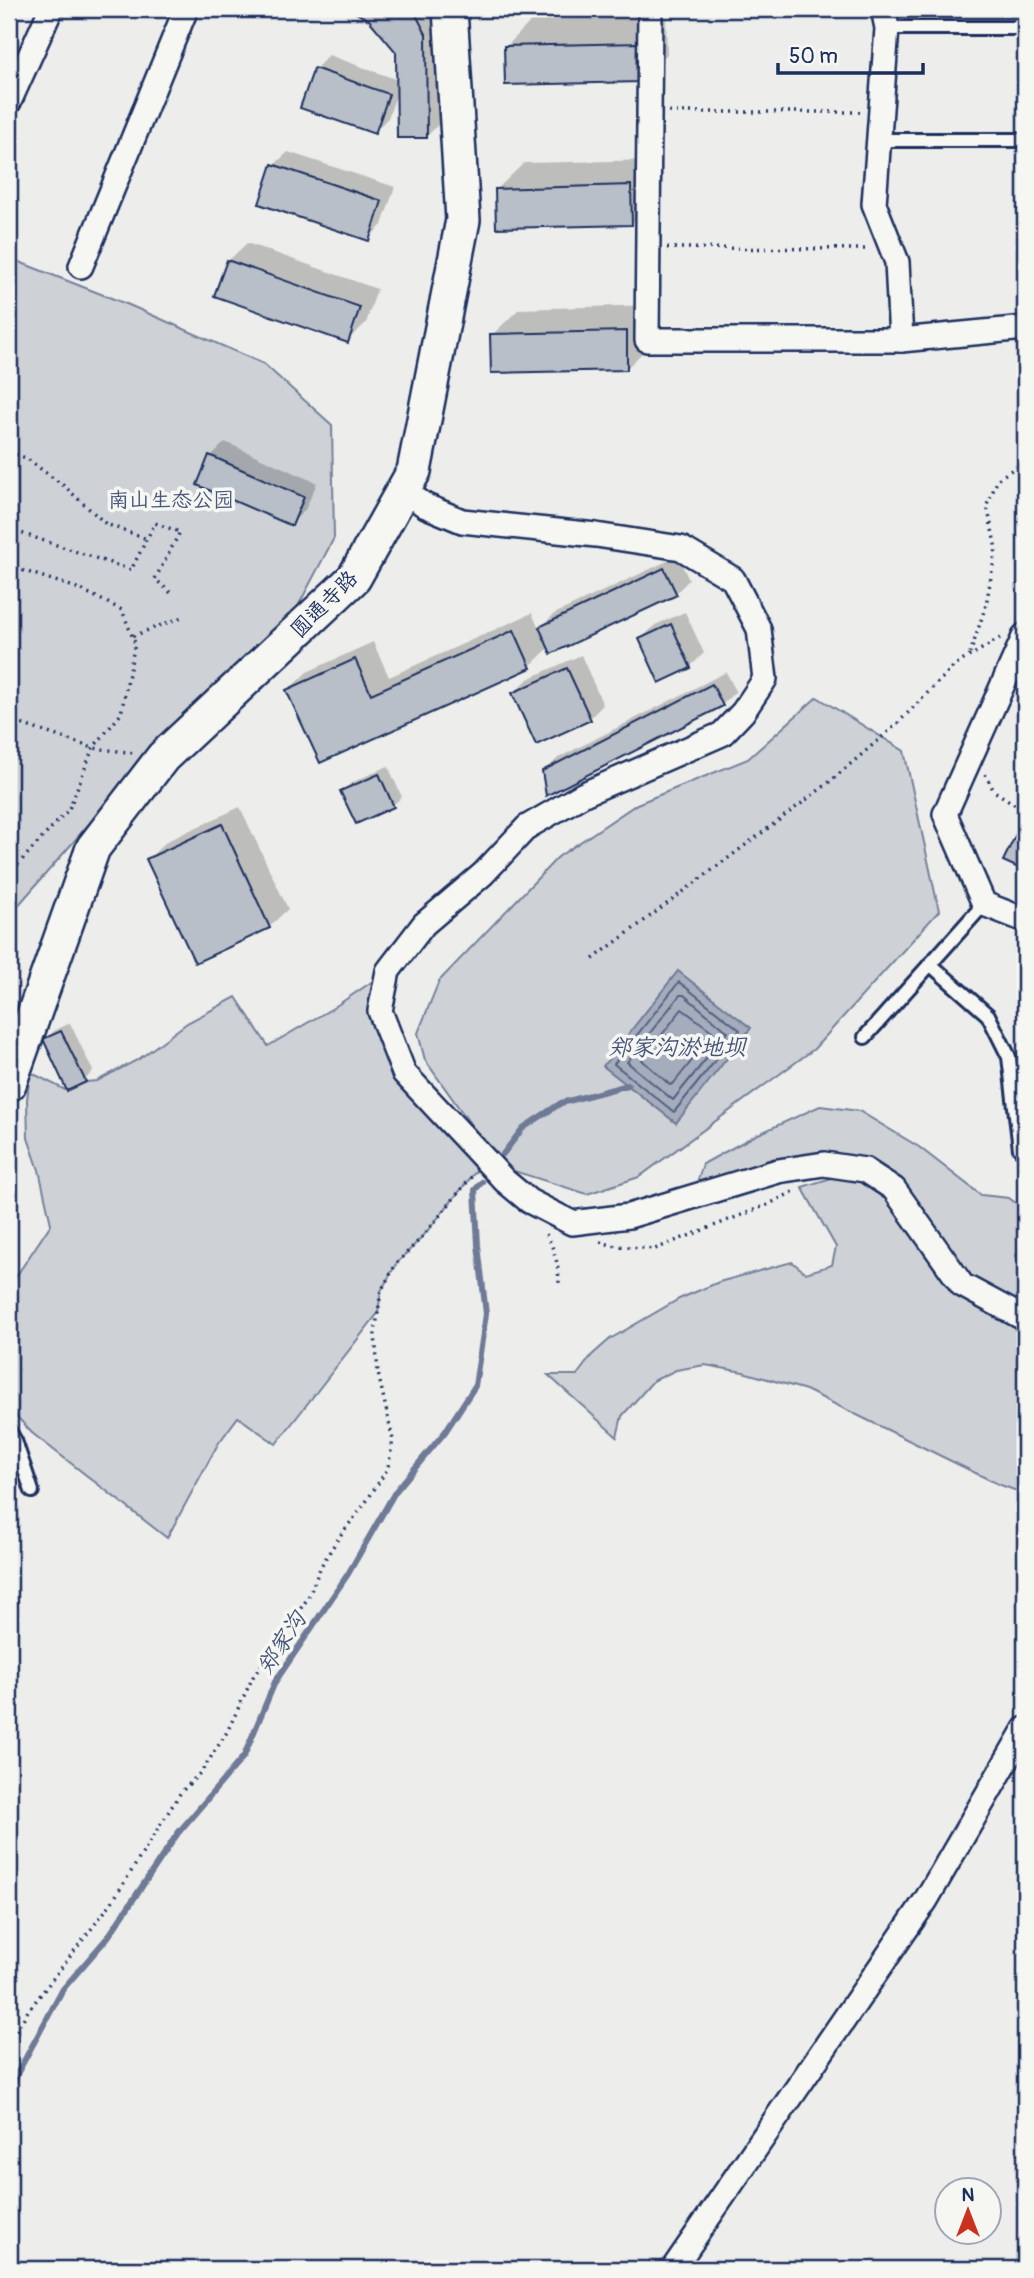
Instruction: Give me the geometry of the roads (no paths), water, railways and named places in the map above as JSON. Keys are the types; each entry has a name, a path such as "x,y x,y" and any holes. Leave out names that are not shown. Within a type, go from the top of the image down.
{"street":[{"path":"9,102 51,9"},
{"path":"81,266 187,9"},
{"name":"圆通寺路","path":"9,1084 93,848 163,757 354,578 414,471 463,220 450,9"},
{"path":"650,9 647,340 901,340 1025,328"},
{"path":"885,18 874,204 897,262 901,340"},
{"path":"403,490 426,506 462,521 596,535 681,548 733,579 759,629 765,678 743,712 722,734 584,794 527,827 483,874 424,924 388,971 380,1011 404,1073 485,1160 529,1201 572,1223 629,1216 778,1171 824,1164 865,1170 894,1189 962,1286 1025,1319"},
{"path":"1014,636 974,750 945,814 984,904 1025,920"},
{"path":"673,2269 926,1900 1025,1729"}],"lane":[{"path":"885,18 1025,28"},
{"path":"879,140 1025,140"},
{"path":"865,1037 984,904"},
{"path":"930,964 988,1015 1009,1057 1020,1149"},
{"path":"9,1431 32,1491"}],"water":[{"name":"郑家沟淤地坝","path":"678,971 751,1028 676,1123 603,1066"}],"waterway":[{"name":"郑家沟","path":"503,1154 523,1128 561,1103 628,1085"},
{"name":"郑家沟","path":"9,2095 18,2072 63,1989 108,1937 178,1833 244,1756 275,1682 348,1574 395,1492 445,1432 475,1386 486,1314 475,1190 482,1182"}],"park label":[{"name":"南山生态公园","path":"171,500"}]}
